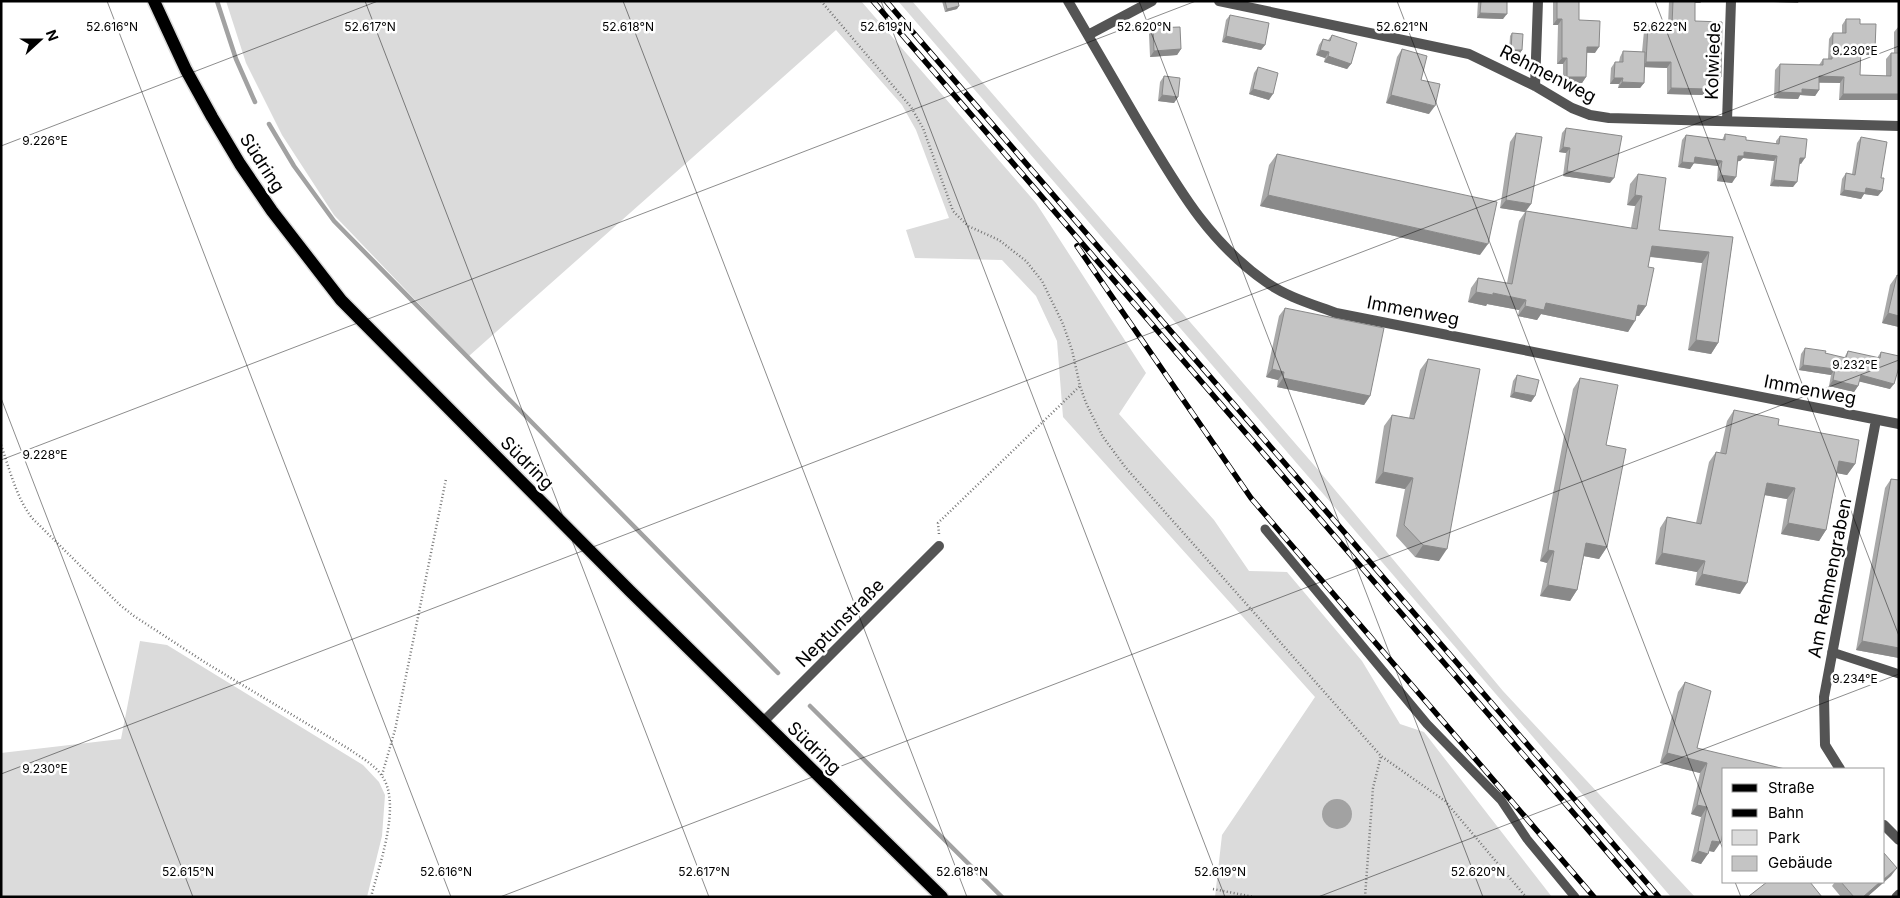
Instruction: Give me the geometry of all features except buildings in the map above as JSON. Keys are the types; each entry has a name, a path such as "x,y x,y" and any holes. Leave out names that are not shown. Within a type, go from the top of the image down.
{"main road":[{"name":"Südring","path":"154,1 190,78 240,164 272,211 341,300 439,401 942,897"}],"street":[{"name":"Immenweg","path":"1068,1 1178,188 1204,226 1244,266 1268,283 1300,300 1336,313 1899,424"},
{"path":"1088,35 1152,1"},
{"name":"Rehmenweg","path":"1219,1 1469,54 1535,86 1572,108 1590,115 1609,118 1899,126"},
{"path":"1535,86 1538,1"},
{"name":"Kolwiede","path":"1727,121 1731,1"},
{"name":"Am Rehmengraben","path":"1839,768 1825,745 1824,697 1876,420"},
{"name":"Neptunstraße","path":"763,722 939,546"},
{"path":"1885,826 1899,840"}],"lane":[{"path":"1265,530 1428,724 1501,800 1527,839 1574,897"},
{"path":"1832,652 1899,674"}],"path":[{"path":"821,1 911,107 923,128 953,211 968,226 999,240 1026,261 1042,281 1063,324 1086,403 1103,437 1126,468 1380,756 1445,801 1526,897"},
{"path":"939,546 938,523 1080,386"},
{"path":"1,445 23,507 120,605 206,663 349,749 370,763 382,775 389,789 388,831 371,897"},
{"path":"382,775 395,730 446,479"},
{"path":"1365,897 1373,788 1380,756"},
{"path":"1213,889 1254,897"}],"green space":[{"path":"226,1 861,1 1036,203 1146,373 1119,414 1214,520 1249,571 1287,572 1362,661 1400,724 1424,732 1552,897 1215,897 1222,835 1315,697 1063,417 1057,341 1036,296 1002,260 915,258 906,230 949,218 916,130 902,105 836,30 469,356 334,215 282,135 246,63"},
{"path":"898,1 912,1 1320,472 1503,691 1695,897 1671,897"},
{"path":"140,641 167,645 363,765 379,782 385,795 382,836 367,897 1,897 1,753 121,739"}],"shaded area":[{"path":"1337,799 1348,803 1352,814 1348,825 1337,829 1326,825 1322,814 1326,803"}],"waterway":[{"path":"217,1 236,59 255,102"},
{"path":"269,124 294,166 334,221 778,673"},
{"path":"810,706 1002,897"}],"railway":[{"path":"873,1 1646,897"},
{"path":"886,1 1659,897"},
{"path":"1077,246 1251,498 1594,897"}]}
